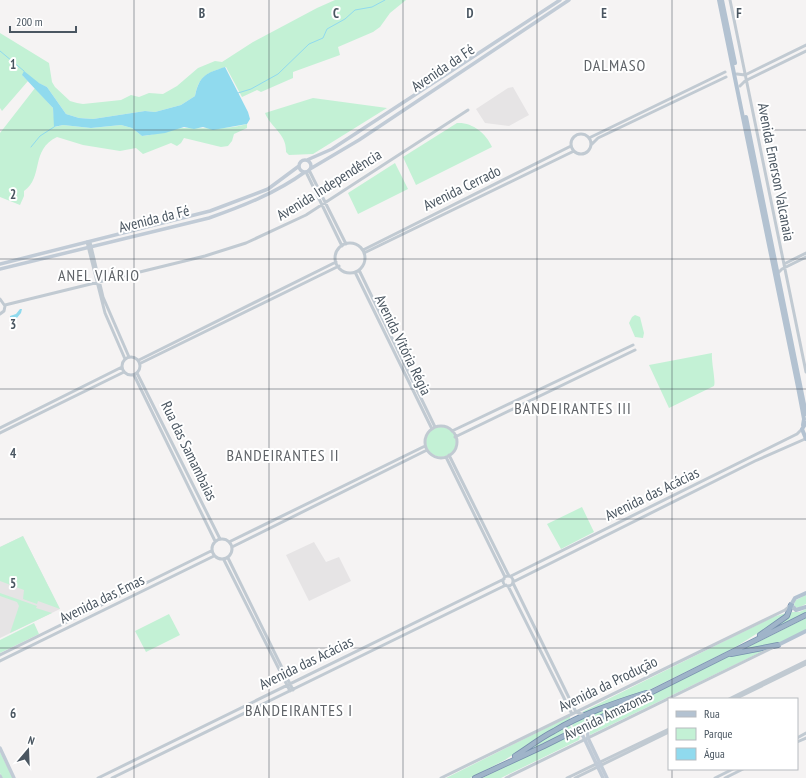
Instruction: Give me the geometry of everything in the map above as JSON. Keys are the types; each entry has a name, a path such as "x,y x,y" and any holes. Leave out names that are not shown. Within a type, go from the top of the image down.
{"highway":[{"path":"749,642 785,618 787,610 792,604"},
{"path":"475,778 657,690 749,642 806,615"},
{"path":"725,655 778,645"},
{"path":"501,765 537,741 584,715 615,702 657,690"},
{"path":"584,715 588,719 587,723"},
{"path":"571,722 571,726 575,730"}],"main road":[{"name":"Avenida da Fé","path":"308,160 332,149 560,0"},
{"name":"Avenida da Fé","path":"0,264 209,218 234,210 276,191 359,140 569,0"},
{"path":"721,0 740,86 806,414"},
{"path":"721,0 798,387 806,439"},
{"path":"302,160 308,160 311,164 308,171 301,171 299,166 302,160"},
{"name":"Avenida da Fé","path":"0,269 232,204 268,189 299,166"},
{"path":"806,593 794,599 792,604 796,610 806,607"},
{"name":"Avenida Amazonas","path":"778,645 806,631"},
{"path":"586,739 587,723"},
{"path":"575,730 580,732 586,739 599,765 608,778"},
{"path":"0,748 14,778"},
{"path":"599,765 603,778"}],"street":[{"name":"Avenida Emerson Valcanaia","path":"730,0 806,372"},
{"path":"737,74 746,75 806,45"},
{"path":"740,86 746,80 806,51"},
{"path":"589,138 725,72"},
{"path":"592,144 589,138 582,134 577,135 573,139 572,146 574,151 580,154 586,153 590,150 592,144 598,138 726,77"},
{"name":"Avenida Independência","path":"5,305 226,250 291,223 468,110"},
{"name":"Avenida Cerrado","path":"364,252 572,146"},
{"name":"Avenida Cerrado","path":"364,252 574,151"},
{"path":"308,171 346,244"},
{"path":"324,203 342,246"},
{"path":"89,244 105,314 125,359"},
{"path":"346,244 357,245 364,252 365,261 357,271 346,272 336,262 337,253 342,246 346,244"},
{"path":"778,273 784,266 806,253"},
{"path":"776,262 784,266 806,257"},
{"path":"140,361 336,262"},
{"path":"140,361 339,266"},
{"name":"Avenida Vitória Régia","path":"357,271 434,428"},
{"path":"97,282 129,357"},
{"path":"0,299 5,305 4,311 0,314"},
{"path":"792,343 801,345"},
{"path":"452,431 633,345"},
{"path":"794,352 801,345"},
{"path":"456,437 635,350"},
{"path":"124,372 122,367 125,359 134,357 140,361"},
{"path":"0,433 124,372 128,374 136,374 140,369 140,361"},
{"path":"0,428 122,367"},
{"name":"Rua das Samambaias","path":"136,374 220,539"},
{"name":"Rua das Samambaias","path":"136,374 215,541"},
{"path":"444,426 452,431 456,437 455,448 447,456 433,456 427,450 425,446 426,436 434,428 444,426"},
{"name":"Avenida das Acácias","path":"98,778 751,458 797,434 804,426"},
{"name":"Avenida das Acácias","path":"112,778 507,585 755,461 806,439"},
{"path":"229,542 425,446"},
{"path":"232,547 427,450"},
{"path":"447,456 510,576 576,712 584,715"},
{"path":"447,456 507,585 572,714 571,722"},
{"path":"220,539 229,542 232,547 231,554 224,560 220,560 214,556 211,551 215,541 220,539"},
{"name":"Avenida das Emas","path":"0,655 211,551"},
{"name":"Avenida das Emas","path":"0,661 214,556"},
{"path":"228,558 292,690"},
{"path":"224,560 289,684"},
{"path":"787,610 796,610"},
{"name":"Avenida da Produção","path":"441,778 787,610"},
{"name":"Avenida Amazonas","path":"669,698 778,645"},
{"path":"731,698 806,661"},
{"path":"738,698 806,664"},
{"name":"Avenida Amazonas","path":"506,778 668,699"},
{"path":"575,778 668,730"},
{"path":"567,778 599,765"},
{"path":"715,778 731,770"},
{"path":"725,778 741,770"}],"shaded area":[{"path":"513,87 529,115 509,126 485,123 476,109 508,88"},
{"path":"23,536 60,609 0,638 0,547"},
{"path":"314,542 326,562 339,557 351,581 309,601 286,555"}],"green space":[{"path":"335,0 406,0 390,13 380,27 373,32 338,47 340,55 293,72 293,78 261,92 257,90 242,97 226,67 205,76 199,83 195,96 181,105 155,112 145,111 93,119 79,118 66,114 47,87 22,75 28,81 2,111 0,108 0,33 49,63 52,82 55,87 70,101 83,104 121,100 131,95 139,97 149,93 163,94 177,86 198,68 215,61 222,62 253,42"},
{"path":"35,88 53,108 55,127 63,125 91,128 121,125 132,128 142,136 180,128 224,128 247,124 247,128 234,134 232,141 228,146 221,147 184,138 177,146 171,143 143,154 136,148 120,151 83,145 57,137 49,142 43,149 34,178 24,191 24,196 20,205 0,197 0,133"},
{"path":"313,98 387,108 313,154 289,155 286,152 284,140 265,113"},
{"path":"457,123 468,124 478,129 486,137 492,147 416,185 403,157"},
{"path":"395,163 408,189 358,214 348,193"},
{"path":"635,315 640,317 644,333 643,338 635,337 629,323"},
{"path":"712,353 714,386 669,408 649,365"},
{"path":"441,427 451,432 456,442 451,452 441,457 431,452 426,442 431,432"},
{"path":"582,507 594,532 561,549 547,524"},
{"path":"23,536 60,609 38,601 37,604 23,599 24,590 0,581 0,547"},
{"path":"0,593 52,613 10,633 19,606 17,602 0,596"},
{"path":"806,595 806,604 798,608 795,607 794,604 796,600"},
{"path":"806,609 806,613 754,640 788,617 792,612 799,612"},
{"path":"786,613 783,617 734,648 651,689 586,713 582,712 773,617"},
{"path":"169,614 180,635 146,652 135,631"},
{"path":"806,618 806,630 590,735 589,726"},
{"path":"34,623 39,634 0,653 0,640"},
{"path":"640,697 590,720 589,716 602,709"},
{"path":"570,716 570,721 534,740 505,760 470,778 446,778"},
{"path":"585,718 586,722 575,728 573,727 572,724"},
{"path":"569,724 572,729 518,757 529,747"},
{"path":"575,733 580,736 579,740 501,778 482,778"},
{"path":"0,752 13,778 2,778 0,773"}],"water":[{"path":"225,67 248,112 250,119 247,124 213,130 203,127 194,129 184,127 165,133 142,136 132,128 121,125 91,128 63,125 54,127 53,108 22,75 24,71 39,83 47,87 66,114 79,118 93,119 145,111 155,112 181,105 195,96 199,84 204,76"},
{"path":"20,309 22,309 21,313 16,319 10,320 10,316 16,314"}],"waterway":[{"path":"238,93 251,89 278,74 309,44 323,38 327,29 345,19 355,10 372,7 385,0"},
{"path":"0,51 24,71"},
{"path":"31,147 40,136 54,127"}],"district":[{"name":"DALMASO","path":"615,65"},
{"name":"ANEL VIÁRIO","path":"99,275"},
{"name":"BANDEIRANTES III","path":"573,408"},
{"name":"BANDEIRANTES II","path":"283,455"},
{"name":"BANDEIRANTES I","path":"299,710"}]}
